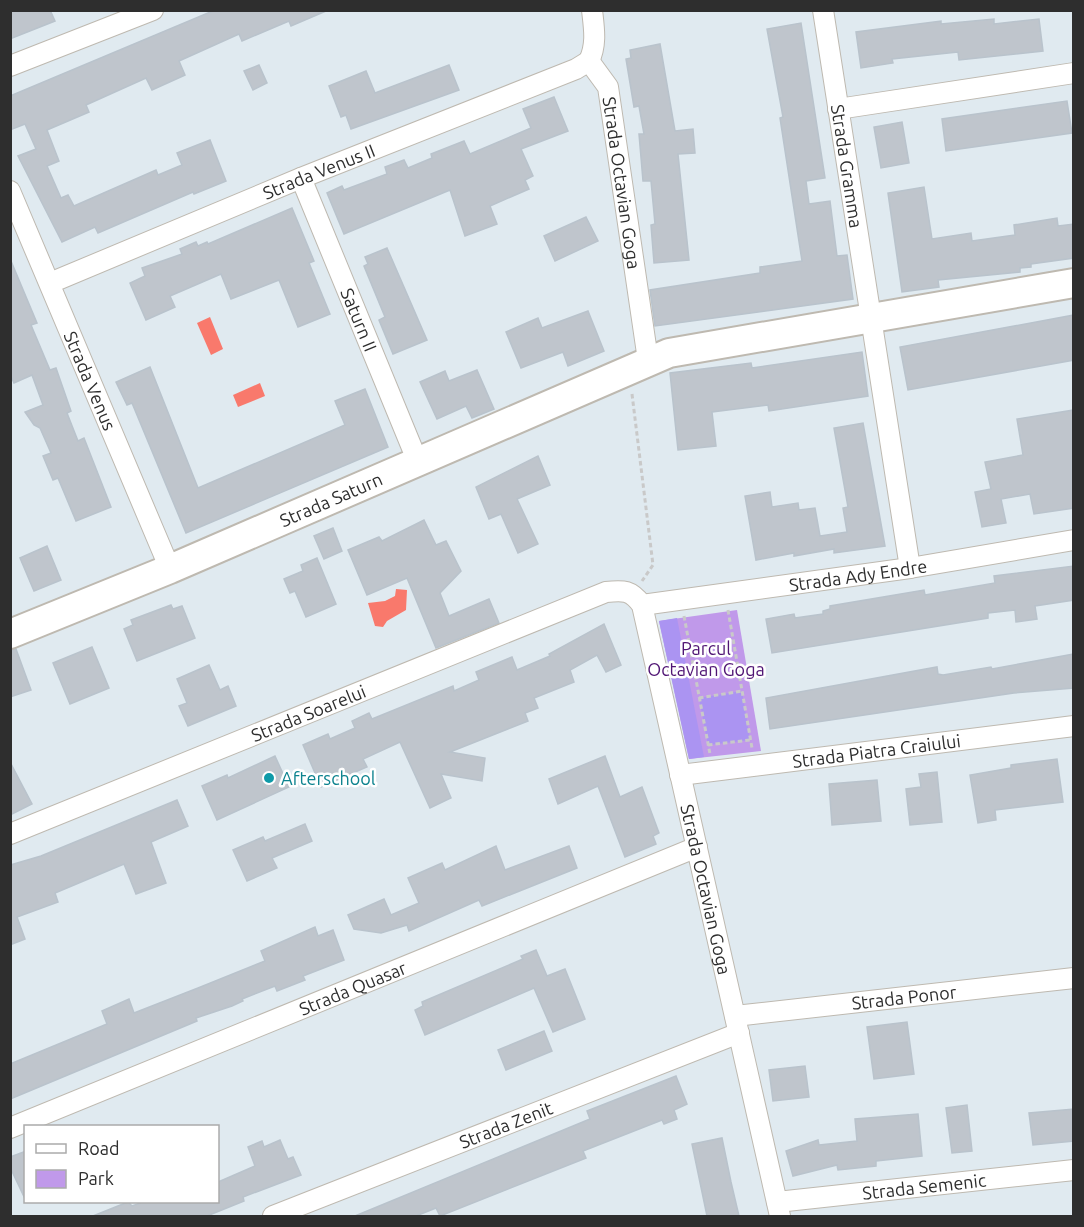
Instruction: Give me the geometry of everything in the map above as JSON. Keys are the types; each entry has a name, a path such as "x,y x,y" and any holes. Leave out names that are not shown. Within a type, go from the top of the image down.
{"street":[{"path":"10,66 153,10"},
{"path":"590,60 595,34 592,10"},
{"name":"Strada Gramma","path":"823,10 910,568"},
{"name":"Strada Venus II","path":"50,284 301,178 576,69 590,60"},
{"name":"Strada Octavian Goga","path":"590,60 608,87 639,364"},
{"path":"838,109 1074,73"},
{"name":"Saturn II","path":"301,178 417,460"},
{"name":"Strada Venus","path":"10,191 170,569"},
{"path":"639,364 669,353 871,320 1074,283"},
{"name":"Strada Saturn","path":"10,634 170,569 639,364"},
{"name":"Strada Ady Endre","path":"637,599 681,599 910,568 1074,540"},
{"name":"Strada Soarelui","path":"10,834 606,592 622,590 637,599"},
{"name":"Strada Octavian Goga","path":"637,599 680,775 778,1209"},
{"name":"Strada Piatra Craiului","path":"680,775 1074,726"},
{"name":"Strada Quasar","path":"10,1128 696,847"},
{"name":"Strada Ponor","path":"737,1025 1074,978"},
{"name":"Strada Zenit","path":"273,1216 737,1025"},
{"name":"Strada Semenic","path":"778,1209 1074,1170"}],"path":[{"path":"637,599 653,565 639,364"},
{"path":"725,593 754,766"},
{"path":"681,599 713,771"},
{"path":"699,698 742,691"},
{"path":"708,745 750,740"}],"green space":[{"name":"Parcul Octavian Goga","path":"737,610 761,751 689,759 659,621"}],"shaded area":[{"path":"210,317 223,349 211,355 197,323"},
{"path":"260,383 265,396 238,407 233,395"},
{"path":"396,589 407,590 406,610 387,621 383,627 375,626 368,603 385,601 395,596"},
{"path":"677,618 704,757 689,759 659,621"},
{"path":"742,691 750,740 708,745 699,698"}],"building":[{"path":"10,10 50,10 55,21 10,39"},
{"path":"215,10 326,11 291,26 289,21 242,41 239,34 179,61 185,75 152,90 146,78 86,105 89,112 47,130 59,161 47,166 61,198 68,195 74,206 156,170 158,175 182,165 177,153 210,140 226,181 194,194 193,192 98,233 95,227 62,242 18,156 36,149 25,124 10,130 10,96"},
{"path":"994,19 994,24 1039,19 1043,51 959,60 958,52 892,59 893,63 861,68 856,32 941,21 941,24"},
{"path":"801,23 825,178 806,181 809,204 830,201 837,256 847,255 853,299 655,326 650,290 760,273 760,267 802,261 780,118 783,117 767,29"},
{"path":"660,44 675,131 693,129 695,153 678,154 689,260 654,263 651,225 655,224 651,181 643,181 639,134 644,134 639,106 634,107 626,59 631,58 630,50"},
{"path":"259,65 267,83 253,90 244,71"},
{"path":"449,65 459,90 351,129 346,115 341,117 329,86 366,71 375,93"},
{"path":"554,97 568,131 521,149 533,176 525,180 529,189 490,206 497,224 465,236 450,190 344,234 327,193 342,186 344,190 387,174 385,167 404,160 408,168 432,158 431,154 464,141 470,154 531,128 523,109"},
{"path":"1067,101 1072,133 946,151 942,119"},
{"path":"902,122 909,163 881,168 874,127"},
{"path":"924,187 932,239 971,233 972,241 1015,235 1014,225 1057,218 1058,226 1074,224 1074,258 1031,264 1031,267 1020,268 1020,272 938,280 939,287 902,292 888,193"},
{"path":"292,208 314,261 309,263 330,314 298,327 279,280 231,299 221,274 170,296 175,307 146,320 130,283 145,276 142,268 182,254 180,249 196,242 198,246 207,242 208,244"},
{"path":"586,217 598,241 555,261 544,236"},
{"path":"387,248 427,340 393,354 379,320 385,317 364,266 368,264 365,257"},
{"path":"11,261 37,323 31,325 50,370 56,368 71,411 67,413 78,441 84,438 111,507 76,521 58,478 53,480 43,456 51,453 40,428 34,425 25,412 43,405 32,375 14,383 10,374"},
{"path":"588,311 604,351 568,366 563,352 521,368 506,332 538,318 542,328"},
{"path":"1074,315 1074,360 908,390 900,347"},
{"path":"862,352 868,396 769,411 768,405 712,412 716,446 678,450 670,373 751,363 752,368"},
{"path":"150,367 198,488 345,425 335,401 365,389 388,447 186,533 132,403 127,405 116,382"},
{"path":"477,370 494,409 472,418 466,406 437,419 420,382 445,371 449,381"},
{"path":"1074,410 1074,508 1034,514 1030,494 1001,499 1006,523 982,527 975,492 991,489 985,462 1023,455 1017,419"},
{"path":"863,423 885,546 834,553 834,549 794,556 794,553 756,560 745,496 770,492 772,507 798,503 799,510 815,508 820,536 847,532 843,508 848,507 834,428"},
{"path":"538,456 550,485 517,499 538,544 518,553 501,514 489,519 476,487"},
{"path":"424,520 436,545 446,541 461,571 440,593 449,616 489,599 499,623 436,648 407,578 367,595 348,550 379,537 382,541"},
{"path":"333,528 342,551 324,559 314,536"},
{"path":"47,546 61,580 34,591 20,558"},
{"path":"317,558 336,604 306,617 295,591 290,593 284,579 303,571 301,565"},
{"path":"1074,566 1074,600 1035,606 1037,619 1016,622 1015,610 988,613 988,618 772,653 766,619 794,614 795,618 823,614 823,611 830,609 830,606 924,590 925,595 995,583 994,576"},
{"path":"171,605 173,609 182,606 195,638 137,661 124,629 133,625 131,620"},
{"path":"604,624 621,665 606,672 597,655 570,670 574,682 534,698 538,708 525,713 528,721 450,752 485,758 482,781 441,774 451,798 430,808 400,742 363,759 367,767 321,787 303,745 328,734 330,739 355,728 352,721 369,713 372,719 453,686 454,691 479,680 476,672 512,657 517,670 550,656 549,654"},
{"path":"92,647 109,688 70,704 53,663"},
{"path":"16,649 31,690 10,697 10,650"},
{"path":"1074,654 1074,688 1014,693 770,729 766,698 937,667 938,674 943,675 991,667 992,669"},
{"path":"209,665 220,690 228,686 236,706 188,726 179,706 187,703 177,679"},
{"path":"275,756 289,787 217,820 202,786 227,775 228,778"},
{"path":"605,756 620,797 642,787 659,833 653,836 656,844 625,857 598,786 558,804 549,779"},
{"path":"1057,759 1063,802 995,810 996,820 978,823 970,775 1011,768 1011,765"},
{"path":"10,762 32,804 10,815"},
{"path":"937,772 942,822 910,825 906,789 921,787 919,774"},
{"path":"877,780 881,821 832,825 829,784"},
{"path":"177,800 188,826 151,842 166,883 136,894 124,864 55,893 58,902 17,917 25,939 10,945 10,865 41,856"},
{"path":"305,824 312,841 272,858 277,868 247,881 233,850 263,837 265,841"},
{"path":"496,846 505,870 569,846 577,868 482,906 479,900 409,931 407,925 381,933 354,929 348,915 384,899 391,915 419,903 408,878 442,863 445,870"},
{"path":"315,927 318,936 333,930 344,960 303,976 305,980 277,991 275,986 242,999 243,1001 232,1006 196,1018 197,1021 10,1099 10,1064 107,1024 102,1011 129,999 134,1013 198,988 265,961 261,951"},
{"path":"536,950 547,976 565,969 585,1019 553,1032 534,988 425,1035 415,1010 423,1006 422,1002 523,959 521,956"},
{"path":"907,1022 914,1074 874,1079 867,1027"},
{"path":"544,1031 552,1051 506,1070 498,1050"},
{"path":"805,1066 809,1097 773,1101 769,1070"},
{"path":"676,1076 687,1104 674,1110 677,1119 664,1124 662,1120 583,1151 586,1158 440,1216 436,1208 416,1216 355,1216 590,1119 587,1111"},
{"path":"967,1105 972,1151 952,1153 946,1108"},
{"path":"1074,1109 1074,1141 1033,1145 1029,1113"},
{"path":"918,1114 922,1156 876,1161 876,1166 838,1170 837,1165 793,1176 786,1151 818,1140 819,1145 857,1141 855,1119"},
{"path":"722,1138 739,1216 707,1216 692,1144"},
{"path":"280,1140 288,1159 293,1157 301,1175 243,1197 244,1201 207,1216 93,1216 126,1203 132,1206 140,1203 219,1203 219,1182 255,1166 248,1147 262,1141 264,1147"},
{"path":"24,1152 24,1197 10,1167 10,1157"}],"place":[{"name":"Afterschool","path":"269,778"}]}
